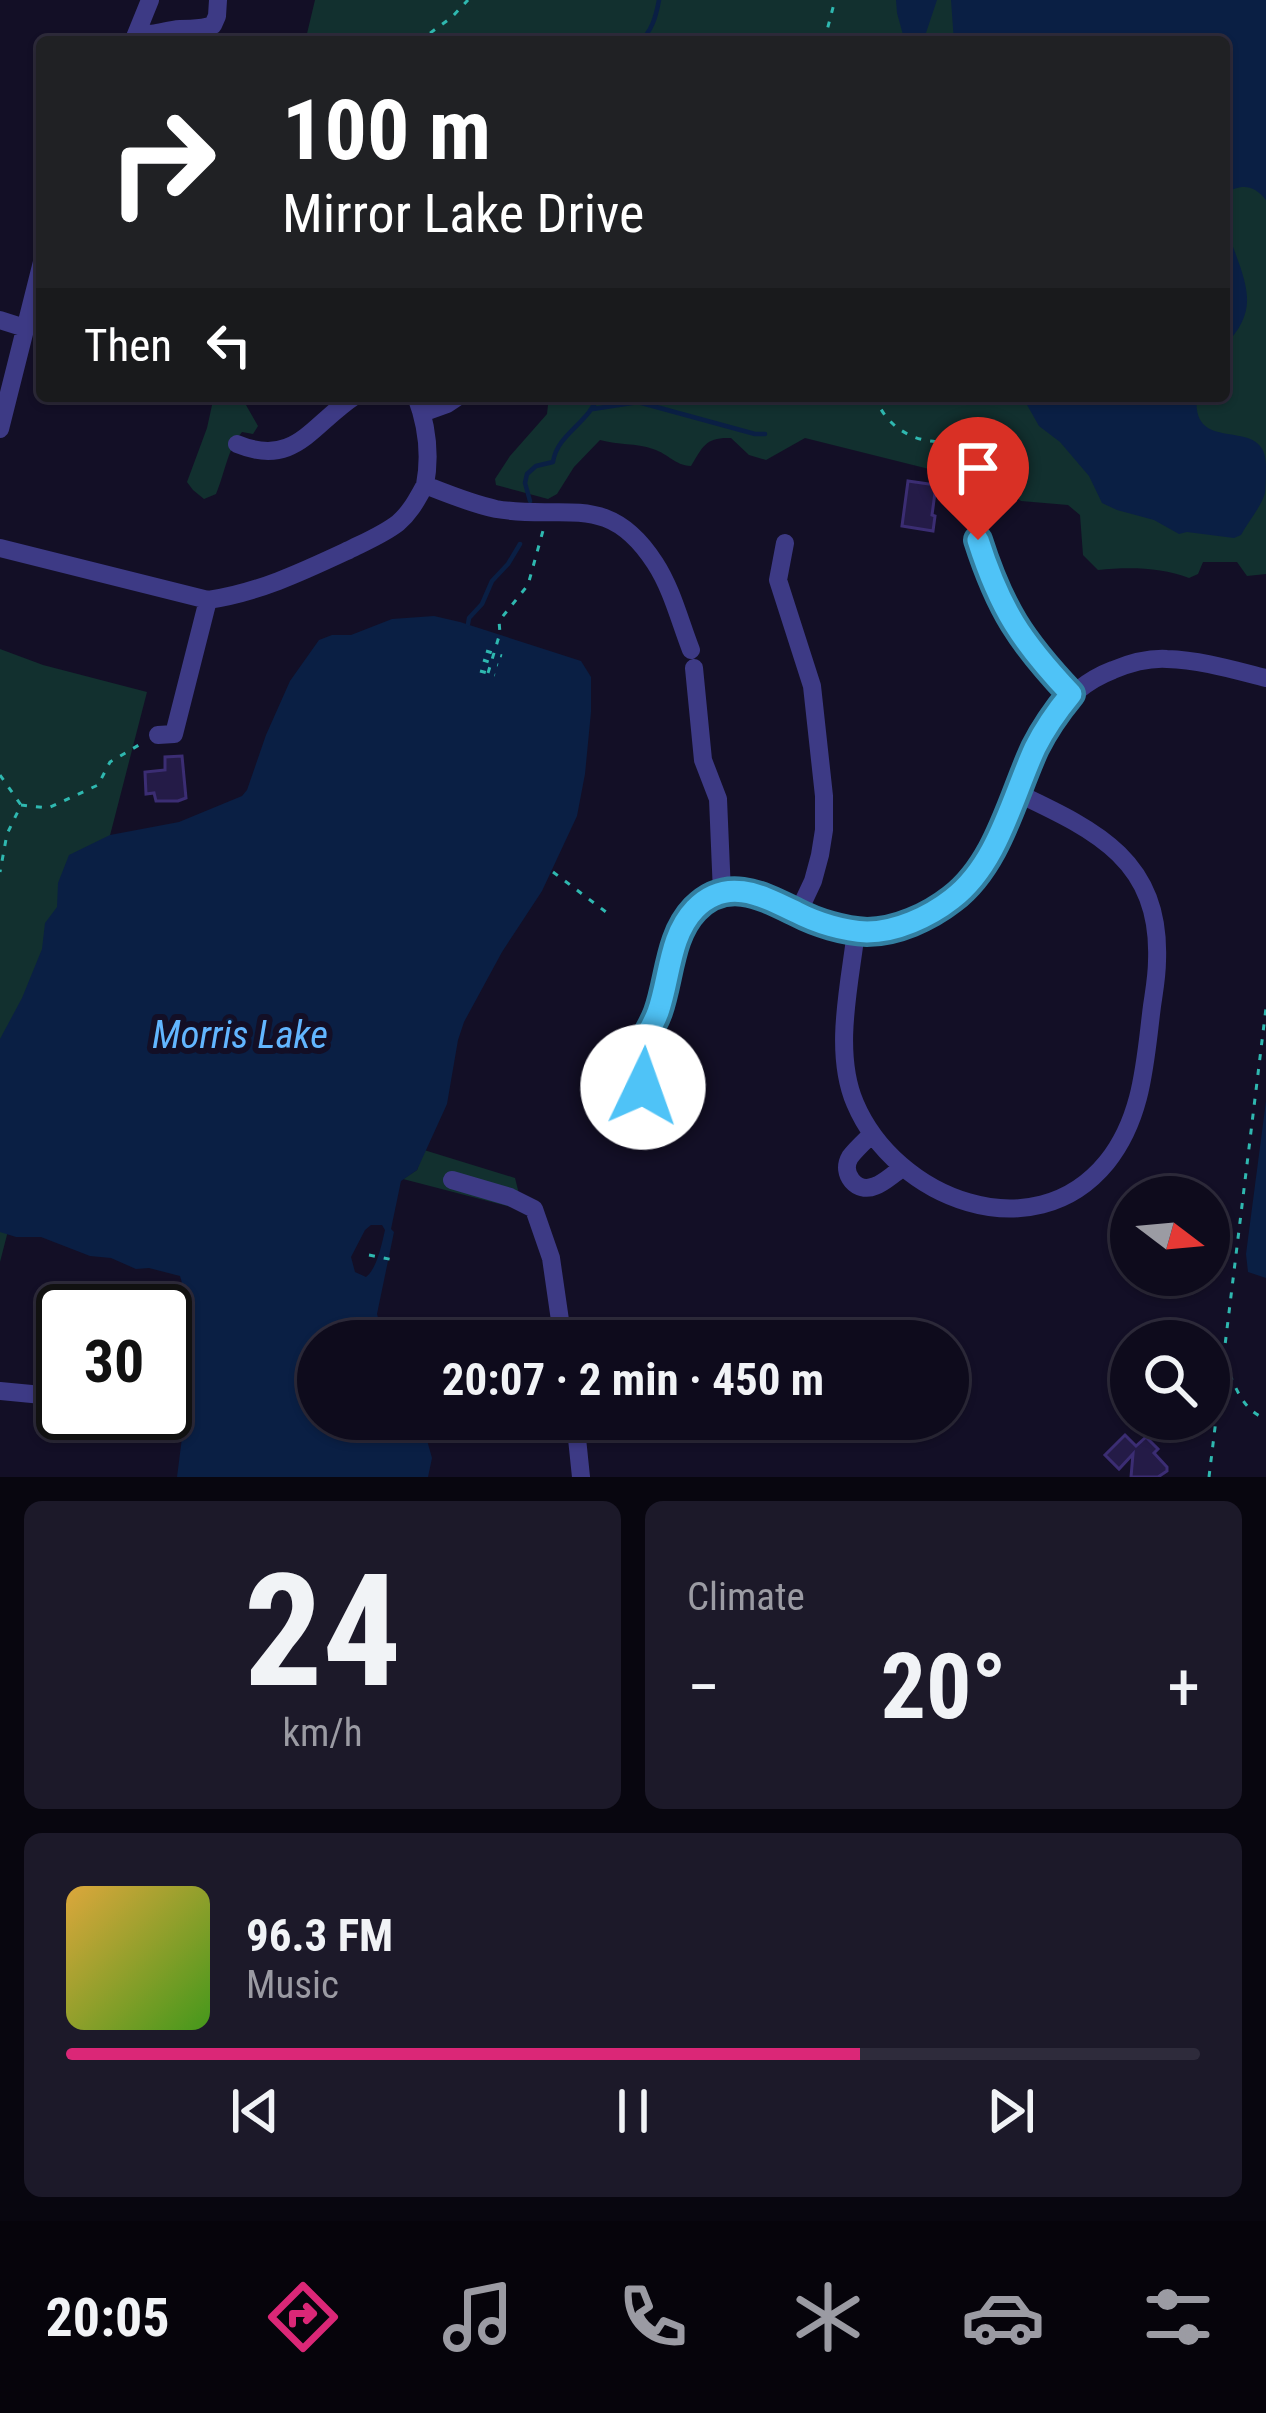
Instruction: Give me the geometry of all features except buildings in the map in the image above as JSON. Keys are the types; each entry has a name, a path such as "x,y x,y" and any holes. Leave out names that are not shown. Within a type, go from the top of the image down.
{"street":[{"path":"135,36 150,0"},
{"path":"152,36 173,28 212,25 218,0"},
{"path":"0,429 12,358 26,328 36,287"},
{"path":"0,320 26,328"},
{"path":"237,444 264,452 284,451 341,402"},
{"path":"0,548 208,600 250,592 368,541 411,511 425,485 428,445 419,404 450,402"},
{"path":"971,482 978,540 1001,604 1043,664 1071,694"},
{"path":"425,485 498,509 589,512 614,521 656,565 692,659 703,760 718,799 722,893"},
{"path":"784,543 778,580 812,686 824,796 820,855 798,913"},
{"path":"158,735 174,734 208,600"},
{"path":"632,1061 655,1020 677,936 697,907 722,893 758,894 798,913 856,931 881,931 909,923 955,897 974,879 1052,717 1071,694 1106,673 1162,658 1266,678"},
{"path":"856,931 846,1066 854,1101 872,1134 902,1169 948,1196 986,1208 1024,1208 1058,1201 1084,1184 1106,1163 1126,1132 1141,1092 1158,959 1153,912 1138,876 1119,852 1094,832 1017,793"},
{"path":"872,1134 849,1159 851,1181 873,1188 902,1169"},
{"path":"452,1180 532,1207 551,1258 559,1320"},
{"path":"0,1391 36,1394"},
{"path":"577,1440 580,1477"}],"path":[{"path":"426,36 469,0"},
{"path":"826,36 835,0"},
{"path":"878,402 885,417 901,430 928,441 963,446 965,480 971,482"},
{"path":"488,673 495,664 501,616 530,578 547,511"},
{"path":"486,650 502,656"},
{"path":"483,660 495,664"},
{"path":"480,671 495,675"},
{"path":"21,806 48,808 98,785 110,762 158,735"},
{"path":"0,776 21,806"},
{"path":"0,872 7,834 21,806"},
{"path":"553,872 606,911"},
{"path":"1227,1320 1266,1008"},
{"path":"369,1256 394,1260"},
{"path":"1230,1376 1245,1406 1266,1419"},
{"path":"1209,1477 1213,1440"}],"green space":[{"path":"315,0 1266,0 1266,574 1247,576 1237,562 1203,562 1198,574 1189,578 1144,569 1098,570 1083,555 1080,515 1068,505 1021,501 1005,488 805,438 766,460 749,455 731,438 716,439 702,448 691,466 647,447 600,440 548,499 496,485 495,479 547,414 548,402 1230,402 1230,36 306,36"},
{"path":"213,402 245,402 258,426 253,434 242,432 216,494 204,499 187,482"},
{"path":"0,649 147,692 0,1262"},
{"path":"424,1150 515,1178 523,1210 403,1179 417,1170"}],"water":[{"path":"896,0 937,0 925,36 903,36"},
{"path":"951,0 1266,0 1266,200 1246,187 1230,191 1230,36 954,36"},
{"path":"1230,241 1246,290 1239,327 1230,339"},
{"path":"1025,402 1197,402 1205,426 1254,441 1263,450 1263,498 1241,535 1234,538 1179,534 1154,520 1102,503 1089,476 1039,426"},
{"name":"Morris Lake","path":"434,616 581,661 591,677 591,712 577,816 542,891 464,1022 447,1104 417,1170 401,1181 379,1320 297,1320 297,1440 427,1440 432,1458 428,1477 177,1477 182,1440 192,1440 192,1284 182,1284 180,1276 136,1269 41,1237 0,1232 0,1039 42,949 45,923 57,907 58,883 69,855 110,835 179,822 242,796 290,681 319,640 351,635 392,619","holes":["371,1225 382,1225 385,1230 373,1268 366,1277 355,1272 351,1257 365,1230"]},
{"path":"1266,1101 1266,1278 1248,1272 1246,1254"}],"waterway":[{"path":"644,36 659,0"},
{"path":"530,501 527,474 553,462 560,444 595,402"},
{"path":"593,409 638,402 765,434"},
{"path":"468,624 520,544"}],"route":[{"path":"643,1087 643,1077 632,1061 655,1020 677,936 697,907 722,893 744,891 830,925 881,931 936,910 974,879 1036,747 1071,694 1043,664 1001,604 978,540"}]}
